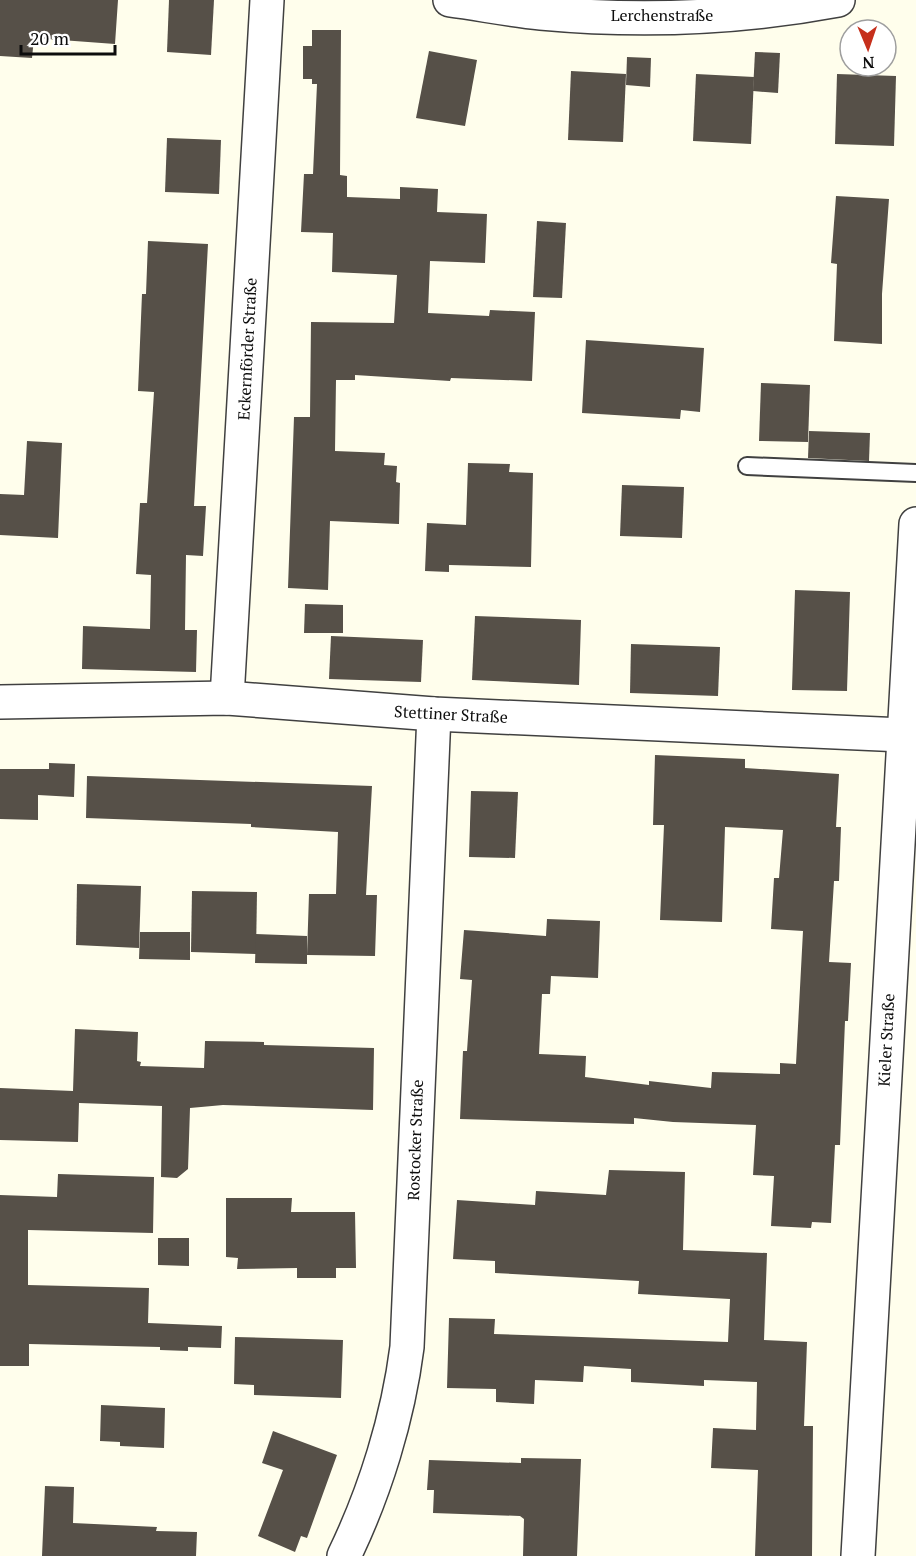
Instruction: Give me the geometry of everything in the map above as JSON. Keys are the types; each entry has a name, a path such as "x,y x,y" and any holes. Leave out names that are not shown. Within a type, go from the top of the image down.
{"street":[{"name":"Eckernförder Straße","path":"227,698 267,0"},
{"name":"Lerchenstraße","path":"450,0 542,13 650,16 717,15 838,0"},
{"name":"Kieler Straße","path":"858,1556 916,524"},
{"name":"Stettiner Straße","path":"0,702 227,698 434,714 903,735"},
{"name":"Rostocker Straße","path":"344,1556 360,1523 401,1391 407,1347 434,714"}],"lane":[{"path":"747,466 916,473"}],"building":[{"path":"0,0 118,0 115,44 34,38 32,58 0,56"},
{"path":"169,0 214,0 211,55 167,52"},
{"path":"312,30 341,30 340,175 347,176 347,197 400,199 400,187 438,189 437,212 487,214 485,263 430,261 428,313 489,316 490,310 535,312 532,381 451,378 450,381 355,375 355,380 336,380 335,451 385,453 384,465 397,466 396,482 400,483 399,524 330,521 328,590 288,588 294,417 310,417 311,322 394,323 397,275 332,272 333,233 301,232 304,174 313,174 317,84 312,84 312,79 303,79 303,46 312,46"},
{"path":"429,51 477,60 465,126 416,118"},
{"path":"755,52 780,53 778,93 753,91"},
{"path":"627,57 651,58 650,87 626,85"},
{"path":"571,71 626,74 623,142 568,140"},
{"path":"696,74 754,77 751,144 693,141"},
{"path":"837,74 838,78 896,78 894,146 835,144"},
{"path":"167,138 221,140 219,194 165,192"},
{"path":"836,196 889,199 882,294 882,344 834,341 837,264 831,263"},
{"path":"537,221 566,223 562,298 533,297"},
{"path":"148,241 208,244 194,506 206,506 203,556 186,555 185,630 197,630 196,672 82,669 83,626 150,629 151,575 136,574 140,503 147,503 154,392 138,391 142,294 146,294"},
{"path":"586,340 704,348 700,412 681,410 680,419 582,413"},
{"path":"761,383 810,385 808,442 759,441"},
{"path":"809,431 870,433 869,461 808,458"},
{"path":"27,441 62,443 58,538 0,535 0,494 24,495"},
{"path":"468,463 510,464 509,472 533,473 531,567 449,565 449,572 425,571 427,523 466,525"},
{"path":"622,485 684,487 682,538 620,536"},
{"path":"795,590 850,592 847,691 792,690"},
{"path":"305,604 343,605 343,633 304,633"},
{"path":"475,616 581,620 579,685 472,680"},
{"path":"331,636 423,640 421,682 329,679"},
{"path":"631,644 720,647 718,696 630,693"},
{"path":"655,755 745,759 745,768 839,774 836,827 841,827 839,881 834,881 829,962 851,963 848,1021 845,1021 840,1145 835,1145 831,1223 812,1222 811,1228 771,1226 774,1176 753,1175 756,1125 634,1118 634,1124 460,1119 463,1051 467,1051 472,980 460,979 464,930 546,936 547,919 600,921 598,978 551,976 550,994 542,994 539,1054 586,1056 585,1077 649,1085 649,1081 711,1088 712,1072 780,1074 780,1063 796,1064 803,931 771,929 774,878 779,878 783,830 725,827 722,922 660,920 664,825 653,825"},
{"path":"49,763 75,764 74,797 38,795 38,820 0,819 0,769 49,769"},
{"path":"87,776 372,786 366,895 377,895 375,956 307,955 309,894 336,894 338,832 251,827 251,824 86,818"},
{"path":"471,791 518,792 515,858 469,857"},
{"path":"77,884 141,886 139,948 76,945"},
{"path":"192,891 257,892 256,954 191,952"},
{"path":"140,932 190,932 190,960 139,959"},
{"path":"256,934 307,936 307,964 255,963"},
{"path":"75,1029 138,1032 137,1061 141,1062 140,1066 204,1068 205,1041 374,1048 373,1110 223,1105 190,1108 188,1169 177,1178 161,1177 162,1106 79,1103 78,1142 0,1140 0,1088 73,1091"},
{"path":"609,1170 685,1172 683,1250 767,1253 764,1340 807,1342 804,1426 813,1426 812,1556 755,1556 758,1470 711,1468 713,1428 756,1430 757,1382 704,1380 704,1386 631,1382 631,1369 584,1366 583,1382 535,1380 534,1404 496,1402 496,1389 447,1388 449,1318 495,1319 494,1334 728,1342 730,1299 638,1294 639,1281 495,1273 495,1261 453,1259 457,1200 535,1205 536,1191 606,1195"},
{"path":"58,1174 154,1177 153,1233 28,1230 28,1285 149,1288 148,1323 222,1326 221,1348 188,1347 188,1351 160,1350 160,1347 29,1344 29,1366 0,1366 0,1195 57,1197"},
{"path":"226,1198 292,1198 291,1212 355,1212 356,1268 336,1268 336,1278 297,1278 297,1268 237,1269 238,1258 226,1257"},
{"path":"158,1238 189,1238 189,1266 158,1265"},
{"path":"235,1337 343,1340 341,1398 254,1395 254,1385 234,1384"},
{"path":"101,1405 165,1408 164,1448 120,1446 120,1442 100,1441"},
{"path":"273,1431 337,1455 307,1538 301,1536 295,1552 258,1536 283,1470 262,1463"},
{"path":"521,1458 581,1459 577,1556 523,1556 524,1519 520,1516 433,1513 434,1490 427,1490 429,1460 521,1463"},
{"path":"45,1486 74,1487 73,1523 157,1527 156,1531 197,1532 196,1556 42,1556"}]}
